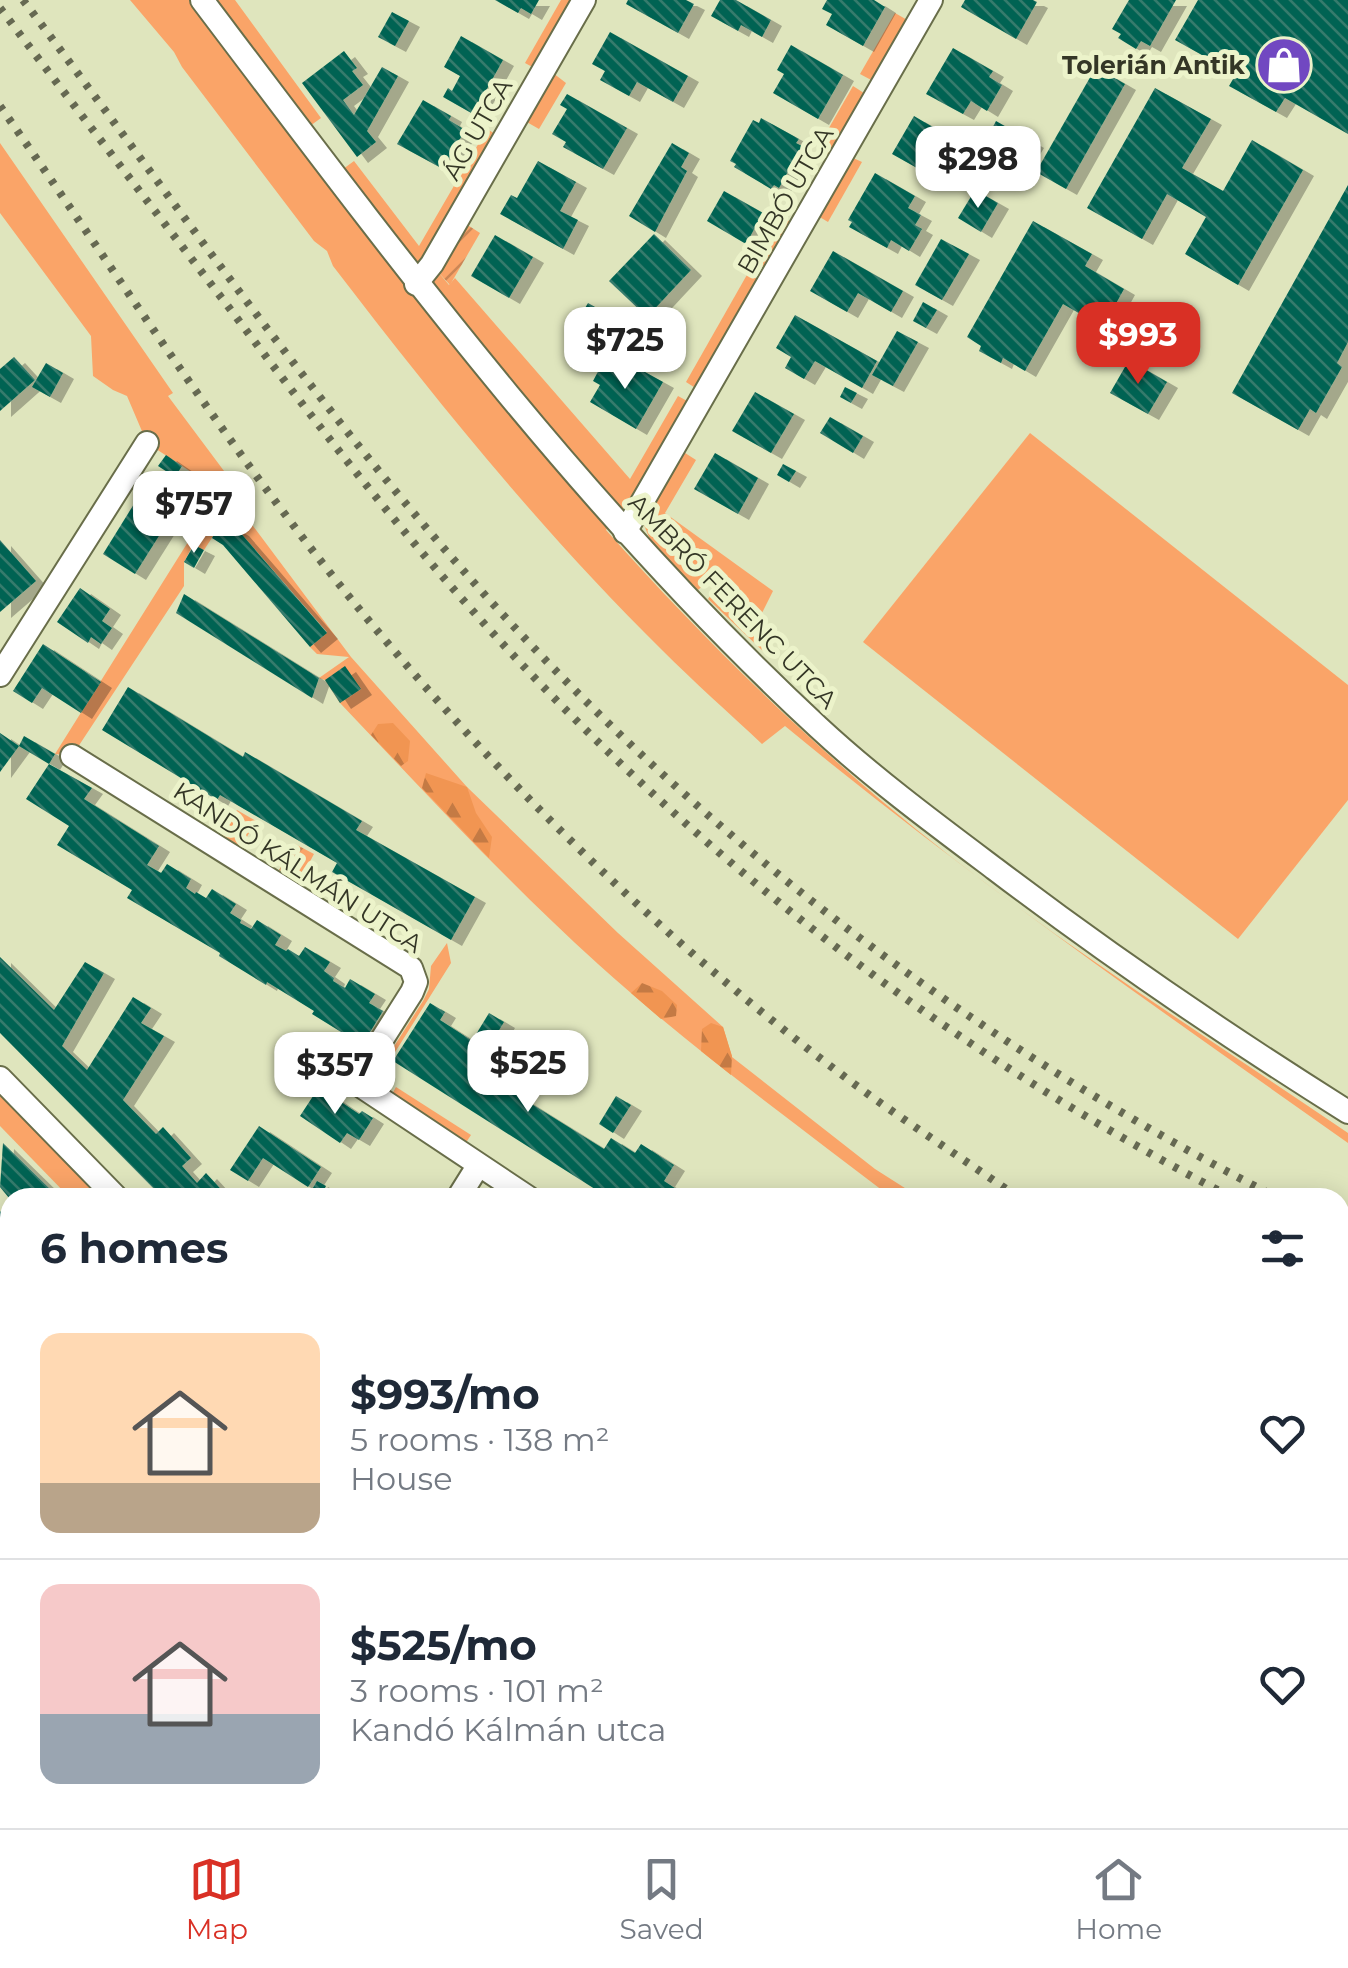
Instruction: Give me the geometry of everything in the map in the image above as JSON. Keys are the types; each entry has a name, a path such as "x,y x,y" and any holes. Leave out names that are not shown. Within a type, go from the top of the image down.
{"street":[{"name":"AMBRÓ FERENC UTCA","path":"202,0 416,284 625,532 732,645 821,730 936,825 1172,997 1348,1112"},
{"name":"ÁG UTCA","path":"416,284 432,264 584,0"},
{"name":"BIMBÓ UTCA","path":"625,532 932,0"},
{"path":"0,675 148,444"},
{"name":"KANDÓ KÁLMÁN UTCA","path":"72,756 410,968 416,982 412,992 355,1082 513,1188"},
{"path":"0,1078 107,1188"},
{"path":"464,1188 478,1166"}],"shaded area":[{"path":"130,0 235,0 321,118 303,131 335,175 354,161 419,246 487,129 497,135 424,260 411,267 429,288 439,273 449,285 455,278 630,479 678,396 689,402 634,494 606,530 775,705 938,847 785,726 762,744 618,605 450,415 174,52"},
{"path":"561,0 576,0 536,69 525,63"},
{"path":"895,13 909,21 873,81 860,74"},
{"path":"553,73 566,83 539,129 525,121"},
{"path":"853,86 867,95 831,156 818,147"},
{"path":"0,143 173,393 168,396 227,475 241,510 351,657 467,787 618,933 723,1027 732,1057 905,1188 879,1188 779,1112 633,995 531,901 319,678 349,657 317,654 310,647 327,632 238,530 223,521 204,550 193,545 184,562 184,586 72,756 55,754 220,491 147,443 127,396 93,376 91,336 0,213"},
{"path":"851,157 862,162 828,222 818,216"},
{"path":"779,216 791,222 765,268 754,261"},
{"path":"466,224 480,233 450,285 439,273"},
{"path":"748,273 759,280 697,389 686,382"},
{"path":"1030,433 1348,685 1348,800 1238,939 863,642"},
{"path":"682,451 696,460 665,513 773,591 759,619 764,652 708,599 714,591 707,582 698,590 651,542 644,525"},
{"path":"237,810 256,821 241,847 222,835"},
{"path":"295,844 314,854 299,882 279,870"},
{"path":"1010,901 1348,1133 1348,1143 1133,991"},
{"path":"447,943 451,963 387,1065 384,1062 429,989 431,966"},
{"path":"396,1087 471,1135 465,1144 391,1096"},
{"path":"0,1093 93,1188 60,1188 0,1126"}],"green space":[{"path":"393,723 410,741 408,761 401,766 371,735 378,724"},
{"path":"426,773 467,787 476,813 492,837 489,858 422,788"},
{"path":"642,983 662,991 677,1005 676,1016 661,1019 631,993"},
{"path":"711,1023 723,1027 732,1056 731,1075 701,1051 702,1029"}],"building":[{"path":"495,0 539,0 531,14 521,8 518,13"},
{"path":"628,0 686,0 694,4 678,33 626,4"},
{"path":"720,0 736,0 771,20 762,37 741,25 738,31 711,16"},
{"path":"827,0 874,0 885,7 863,46 826,25 832,14 822,9"},
{"path":"965,0 1037,2 1016,39 961,7"},
{"path":"1129,0 1176,0 1150,46 1141,41 1136,49 1118,38 1121,34 1112,29"},
{"name":"Tolerián Antik","path":"1198,0 1348,0 1348,134 1285,98 1276,112 1229,86 1236,74 1175,40"},
{"path":"392,12 409,21 395,46 378,37"},
{"path":"610,32 688,76 673,102 637,82 629,96 600,80 605,71 592,64"},
{"path":"461,36 503,60 473,114 443,97 448,88 452,91 460,76 444,67"},
{"path":"791,45 843,75 818,119 773,93 784,74 777,70"},
{"path":"953,48 993,71 989,77 1002,85 987,111 971,101 963,114 926,94"},
{"path":"344,51 357,68 352,71 363,85 343,100 354,115 382,67 398,76 367,131 376,142 357,157 302,83"},
{"path":"1096,67 1125,84 1066,189 1036,172"},
{"path":"1155,88 1211,119 1182,168 1223,191 1252,140 1303,170 1238,285 1185,254 1206,217 1167,194 1142,239 1087,208"},
{"path":"567,94 627,128 603,169 563,147 566,142 552,134 567,109 560,105"},
{"path":"423,100 451,116 449,120 465,130 443,169 397,144"},
{"path":"914,116 960,143 944,171 922,159 917,168 892,154"},
{"path":"761,118 799,139 796,143 802,146 779,188 774,185 771,189 730,161 753,120 759,123"},
{"path":"996,121 1033,142 1019,165 984,144"},
{"path":"672,143 689,153 681,167 687,171 655,232 629,216"},
{"path":"538,161 576,182 560,211 578,220 563,249 500,214 511,195 517,198"},
{"path":"875,173 915,196 908,208 921,215 915,225 922,229 909,251 891,240 887,248 849,227 852,222 848,220"},
{"path":"1348,185 1348,342 1337,363 1342,367 1316,413 1310,409 1298,430 1232,393"},
{"path":"975,190 998,203 981,232 958,218"},
{"path":"724,191 763,213 746,244 707,221"},
{"path":"1033,221 1092,254 1085,266 1124,289 1103,327 1063,304 1025,371 1003,358 1001,363 979,351 981,346 967,337"},
{"path":"654,234 691,270 647,317 609,281"},
{"path":"495,235 533,257 509,298 471,276"},
{"path":"941,239 969,254 942,300 915,285"},
{"path":"833,251 903,291 891,312 858,293 847,312 810,291"},
{"path":"923,302 937,310 926,328 913,321"},
{"path":"588,303 616,319 603,343 574,327"},
{"path":"795,315 877,361 862,388 815,361 804,379 785,368 791,357 776,348"},
{"path":"897,331 918,342 893,386 872,375"},
{"path":"616,356 663,382 636,429 590,402 600,385 593,381 601,366 608,370"},
{"path":"14,357 35,380 0,411 0,369"},
{"path":"1129,360 1167,382 1148,414 1110,393"},
{"path":"46,363 63,373 50,397 32,387"},
{"path":"845,387 857,393 851,403 840,397"},
{"path":"755,392 794,414 771,453 732,431"},
{"path":"830,417 863,436 853,453 820,433"},
{"path":"715,453 758,478 738,514 694,489"},
{"path":"166,455 182,466 175,477 158,466"},
{"path":"783,464 796,471 789,482 777,475"},
{"path":"147,483 179,504 135,574 103,554"},
{"path":"222,521 238,530 327,633 310,647 223,545 212,538"},
{"path":"0,540 36,581 0,612"},
{"path":"194,545 204,550 194,568 184,562"},
{"path":"80,588 110,609 102,621 112,628 101,644 91,637 88,643 57,622"},
{"path":"184,594 319,678 312,698 176,613"},
{"path":"43,644 101,682 81,713 42,688 32,703 13,691"},
{"path":"345,666 361,689 340,703 325,680"},
{"path":"128,687 243,757 245,752 362,821 356,830 475,897 451,940 332,872 337,863 220,795 217,800 102,730"},
{"path":"0,733 19,746 0,772"},
{"path":"24,736 55,754 49,764 19,746"},
{"path":"49,764 92,788 84,799 159,846 147,865 161,873 167,864 191,879 186,888 195,894 206,898 212,889 236,904 230,913 240,923 251,929 257,920 281,935 275,945 299,956 305,947 330,962 324,971 333,981 345,988 350,979 375,994 369,1003 383,1011 362,1045 312,1014 314,1011 127,898 132,890 57,845 69,826 26,799"},
{"path":"0,957 54,1010 85,962 104,973 62,1046 87,1070 133,997 151,1008 141,1023 164,1036 123,1100 156,1134 163,1127 191,1158 182,1166 197,1183 206,1173 220,1188 153,1188 0,1033"},
{"path":"430,1003 445,1012 440,1020 488,1051 477,1068 501,1082 505,1076 519,1084 514,1093 604,1149 611,1138 635,1153 641,1144 674,1165 664,1181 675,1188 593,1188 393,1061"},
{"path":"489,1013 504,1022 490,1045 475,1036"},
{"path":"319,1087 359,1114 362,1111 373,1118 359,1140 347,1133 340,1143 300,1116"},
{"path":"616,1096 631,1105 613,1133 599,1124"},
{"path":"259,1126 321,1167 308,1187 263,1158 248,1181 230,1170"},
{"path":"3,1143 48,1188 1,1188"}],"railway":[{"path":"23,0 370,460 494,605 579,695 762,861 859,937 1062,1077 1259,1188"},
{"path":"0,8 366,484 475,613 592,736 760,887 941,1024 1036,1086 1215,1188"},
{"path":"0,106 279,506 380,634 489,757 605,874 728,984 857,1086 1005,1188"}],"place":[{"name":"Tolerián Antik","path":"1284,65"}]}
